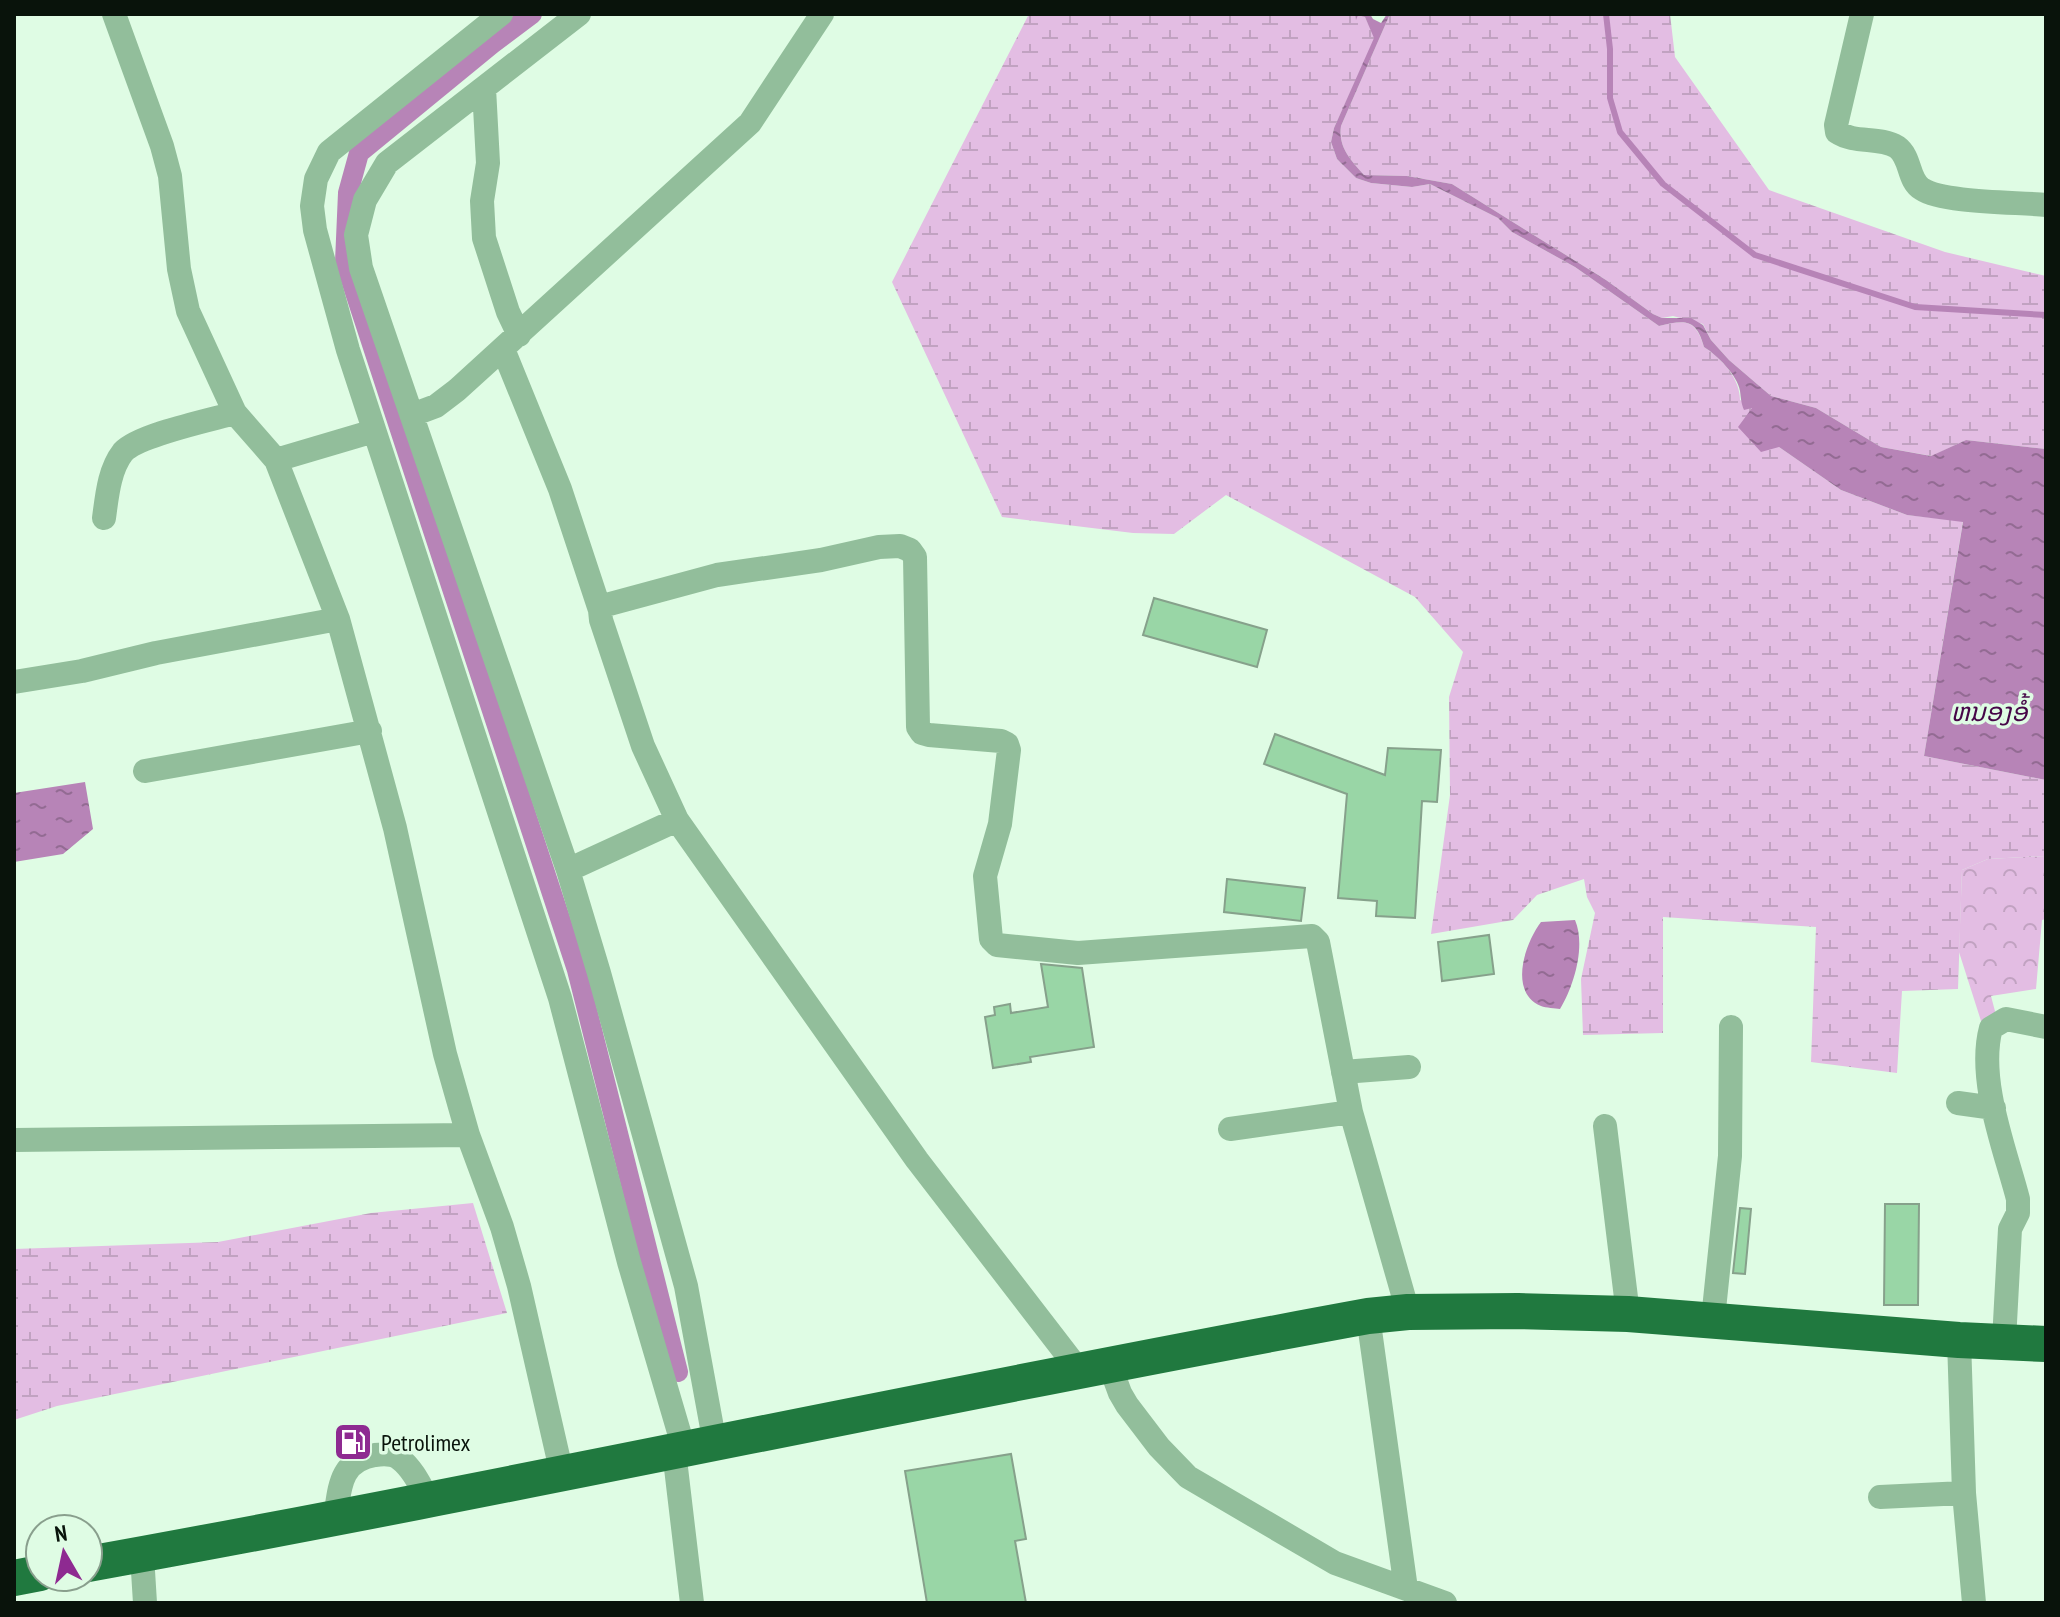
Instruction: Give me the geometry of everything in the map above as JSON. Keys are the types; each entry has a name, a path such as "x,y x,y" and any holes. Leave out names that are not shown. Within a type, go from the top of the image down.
{"highway":[{"path":"104,1561 429,1501 1094,1366 1368,1316 1408,1312 1518,1311 1628,1314 2046,1344"}],"street":[{"path":"114,14 170,176 179,269 188,311 235,413 276,460 338,619 395,828 445,1054 468,1135 502,1227 519,1286 562,1474"},
{"path":"501,14 329,152 316,179 312,206 315,230 348,350 560,998 629,1262 691,1448"},
{"path":"579,14 387,163 365,200 356,235 361,268 568,870 686,1286 692,1603"},
{"path":"412,415 436,406 511,342 750,123 822,14"},
{"path":"1862,14 1836,125 1837,132 1846,138 1890,144 1899,149 1908,159 1919,188 1938,196 2046,205"},
{"path":"484,88 488,163 482,201 484,238 508,312 511,342 643,746 677,820 917,1160 1094,1366 1116,1385 1159,1447 1188,1477 1335,1563 1445,1603"},
{"path":"104,518 109,484 124,451 138,441 235,413"},
{"path":"276,460 374,431"},
{"path":"600,610 606,605 717,575 821,560 879,547 900,546 910,550 915,557 918,727 922,733 929,735 1001,741 1007,744 1009,750 1000,824 985,876 991,939 997,945 1078,953 1312,936 1318,942 1351,1112 1408,1312"},
{"path":"14,682 338,619"},
{"path":"145,771 370,731"},
{"path":"568,870 677,820"},
{"path":"2004,1341 2010,1229 2018,1213 2018,1199 1994,1108 1985,1049 1991,1028 2006,1019 2046,1027"},
{"path":"1713,1319 1730,1156 1731,1027"},
{"path":"1343,1072 1409,1067"},
{"path":"1958,1103 1994,1108"},
{"path":"1230,1129 1351,1112"},
{"path":"1605,1126 1628,1314"},
{"path":"14,1140 468,1135"},
{"path":"1368,1316 1406,1589"},
{"path":"1959,1340 1964,1493 1974,1603"},
{"path":"335,1518 340,1482 349,1466 358,1458 380,1454 397,1457 411,1471 429,1501"},
{"path":"1880,1497 1964,1493"},
{"path":"142,1555 145,1603"}],"green space":[{"path":"1029,14 1355,14 1356,19 1358,14 1365,17 1375,38 1334,128 1331,142 1337,159 1356,178 1371,183 1412,187 1430,184 1498,218 1512,232 1575,267 1659,326 1688,323 1697,331 1704,347 1723,363 1737,384 1740,400 1753,407 1779,447 1841,490 1907,515 1963,521 1924,756 2046,780 2046,856 1988,859 1962,870 1958,989 1902,991 1897,1073 1811,1062 1816,927 1663,917 1663,1033 1583,1035 1581,979 1595,913 1587,897 1584,879 1537,895 1513,920 1431,934 1450,795 1449,697 1463,652 1415,597 1226,495 1174,534 1133,533 1002,517 892,282"},
{"path":"1390,14 1670,14 1675,57 1769,190 1945,252 2046,276 2046,449 1966,440 1932,456 1881,447 1816,408 1771,396 1729,360 1711,340 1703,324 1653,314 1606,280 1452,184 1407,176 1364,175 1343,147 1341,126"},
{"path":"2046,856 2046,919 2042,920 2036,989 1991,996 2001,1034 1989,1046 1959,952 1962,870 1988,859"},
{"path":"473,1203 507,1313 57,1406 14,1420 14,1249 218,1242 371,1213"}],"water":[{"name":"ຫນອງອໍ້","path":"1355,14 1370,14 1381,23 1390,14 1341,126 1343,147 1364,175 1407,176 1452,184 1606,280 1653,314 1662,318 1691,318 1703,325 1711,340 1729,360 1771,396 1816,408 1881,447 1931,456 1966,440 2046,449 2046,780 1924,756 1963,522 1907,515 1841,490 1779,447 1761,452 1738,427 1752,408 1744,410 1735,379 1721,360 1704,347 1693,326 1683,322 1659,326 1575,267 1512,232 1498,218 1430,184 1412,187 1371,183 1356,178 1337,159 1331,142 1334,128 1374,38 1365,17 1358,15 1356,20"},
{"path":"85,782 93,829 63,854 14,862 14,793"},
{"path":"1575,920 1579,954 1570,989 1560,1009 1541,1006 1525,990 1522,979 1525,954 1541,922"}],"building":[{"path":"1154,598 1267,630 1257,667 1143,635"},
{"path":"1275,734 1385,775 1388,748 1441,750 1437,802 1422,801 1415,918 1376,916 1377,901 1338,898 1347,794 1264,764"},
{"path":"1227,879 1305,888 1301,921 1224,912"},
{"path":"1489,935 1494,974 1442,981 1438,942"},
{"path":"1041,964 1082,968 1094,1047 1030,1057 1031,1062 993,1068 985,1017 995,1015 994,1007 1010,1004 1011,1013 1048,1007"},
{"path":"1885,1204 1919,1204 1918,1305 1884,1305"},
{"path":"1740,1208 1751,1209 1745,1274 1733,1273"},
{"path":"1011,1454 1026,1539 1015,1541 1026,1603 927,1603 905,1471"}],"waterway":[{"path":"532,14 359,153 348,193 345,262 577,970 678,1372"},
{"path":"1606,14 1610,98 1620,132 1663,184 1755,255 1915,307 2046,315"}],"place":[{"name":"Petrolimex","path":"353,1442"}]}
